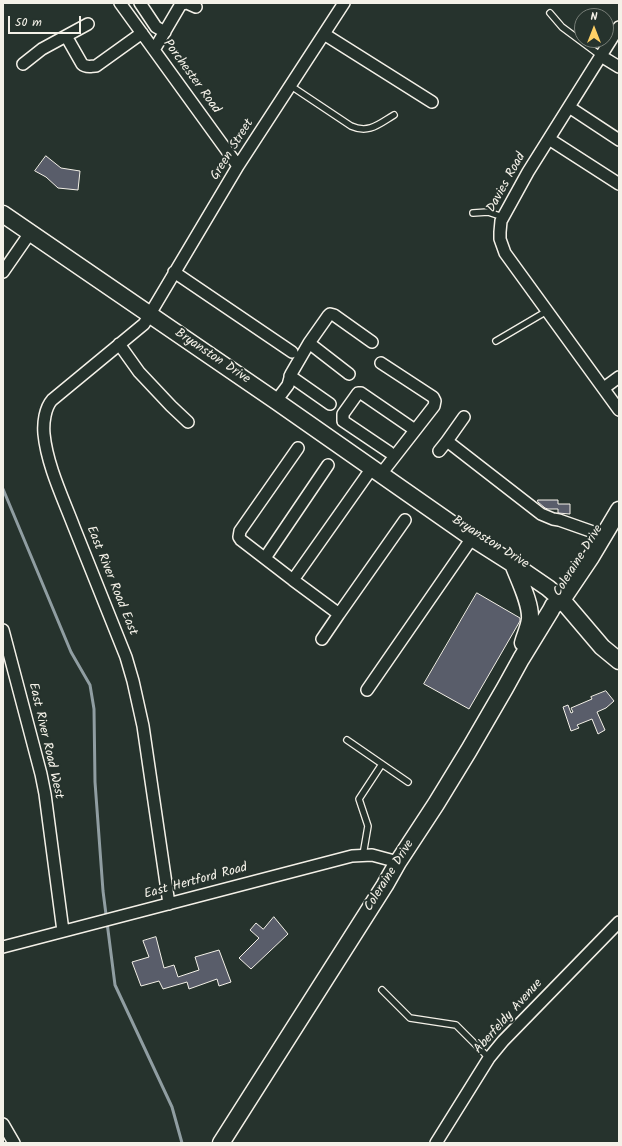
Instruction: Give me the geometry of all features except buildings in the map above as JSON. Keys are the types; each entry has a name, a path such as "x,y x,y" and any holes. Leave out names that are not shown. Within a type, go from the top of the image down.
{"main road":[{"name":"Bryanston Drive","path":"3,214 276,401 472,538 559,596"},
{"name":"Bryanston Drive","path":"420,501 512,556 559,596"},
{"name":"Coleraine Drive","path":"221,1143 436,804 506,688 521,659 559,596 591,558 602,528 617,504"},
{"path":"513,564 529,608 530,618 521,659"},
{"path":"559,596 608,640 619,654"},
{"path":"559,596 602,646 619,661"}],"street":[{"name":"Porchester Road","path":"120,3 238,166"},
{"path":"140,3 156,27 165,32"},
{"name":"Green Street","path":"150,315 174,272 238,166 344,3"},
{"path":"154,50 181,4 196,7"},
{"path":"22,64 42,48 88,24"},
{"name":"Davies Road","path":"619,27 528,172 500,225 500,239 505,253 619,410"},
{"path":"66,36 82,64 85,66 96,66 142,33"},
{"path":"324,34 432,102"},
{"path":"601,56 619,67"},
{"path":"569,107 619,140"},
{"path":"549,139 619,184"},
{"path":"3,272 30,233"},
{"path":"174,272 292,352"},
{"path":"276,401 288,385 290,376 309,343 325,318 330,314 334,315 372,342"},
{"name":"East River Road East","path":"150,315 144,324 50,402 46,413 44,433 48,456 126,657 133,681 143,726 169,904"},
{"path":"309,343 349,374"},
{"path":"120,344 142,376 188,422"},
{"path":"293,580 377,471 415,430 434,406 435,401 433,397 380,363"},
{"path":"290,376 330,404"},
{"path":"604,388 619,377"},
{"path":"389,452 343,421 343,414 358,393 362,393 415,430"},
{"path":"439,451 464,416"},
{"path":"447,441 541,514 553,519 602,528"},
{"path":"298,448 240,531 240,537 241,540 339,614"},
{"path":"265,558 328,465"},
{"path":"322,639 405,520"},
{"path":"367,690 472,538"},
{"name":"East River Road West","path":"3,630 45,794 63,932"},
{"name":"East Hertford Road","path":"3,947 352,856 372,855 398,862"},
{"name":"Aberfeldy Avenue","path":"436,1143 489,1058 503,1041 619,922"},
{"path":"3,1124 14,1143"}],"lane":[{"path":"550,13 562,27 601,56"},
{"path":"291,86 351,126 359,129 366,130 373,128 394,115"},
{"path":"472,213 488,212 503,217"},
{"path":"496,341 547,311"},
{"path":"347,740 408,782"},
{"path":"363,855 368,826 359,799 382,764"},
{"path":"382,990 410,1018 456,1025 489,1058"}],"waterway":[{"path":"3,489 71,652 90,685 94,709 95,782 103,891 115,985 172,1107 182,1143"}]}
